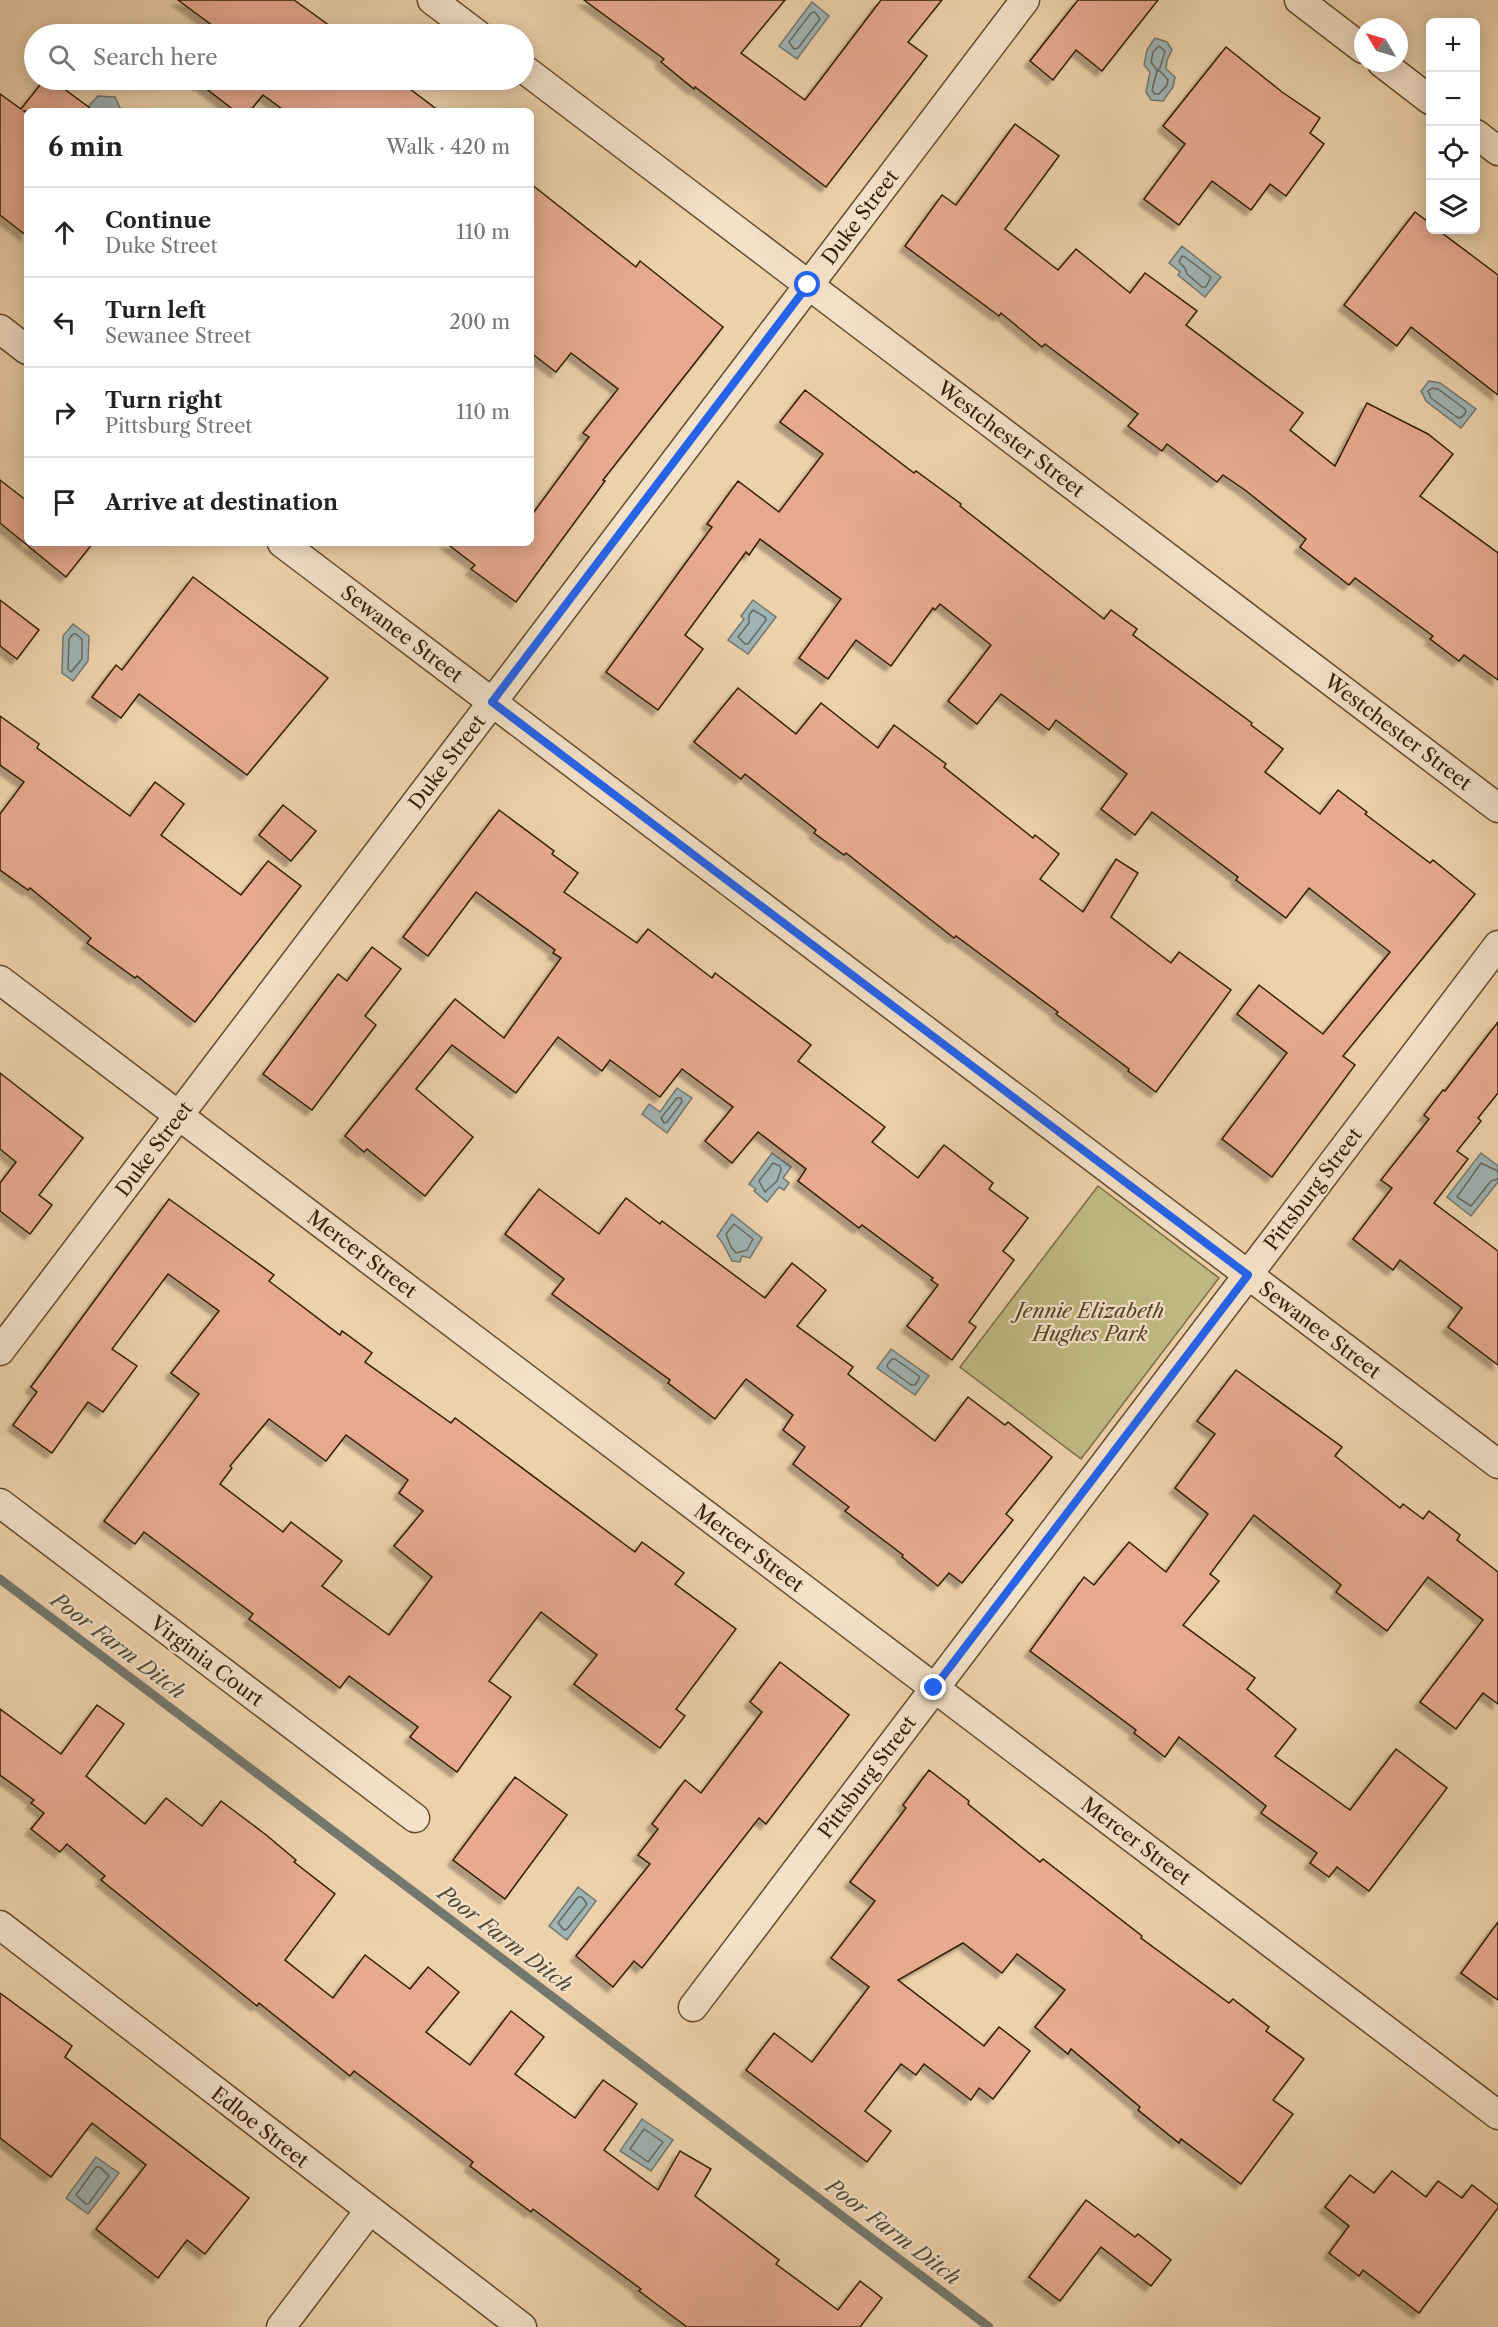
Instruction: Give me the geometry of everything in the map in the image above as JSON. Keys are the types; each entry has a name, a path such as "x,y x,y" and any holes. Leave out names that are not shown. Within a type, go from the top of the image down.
{"street":[{"path":"432,0 464,24"},
{"name":"Duke Street","path":"0,1351 1025,0"},
{"path":"1299,0 1354,42"},
{"path":"1394,72 1426,96"},
{"name":"Westchester Street","path":"534,77 1498,808"},
{"path":"1480,137 1498,151"},
{"path":"0,329 24,348"},
{"name":"Sewanee Street","path":"286,546 1498,1464"},
{"name":"Pittsburg Street","path":"693,2007 1498,945"},
{"name":"Mercer Street","path":"0,980 1498,2115"},
{"name":"Virginia Court","path":"0,1503 415,1818"},
{"name":"Edloe Street","path":"0,1924 522,2327"},
{"path":"281,2327 369,2211"}],"green space":[{"name":"Jennie Elizabeth Hughes Park","path":"1098,1186 1219,1278 1081,1459 960,1367"}],"water":[{"path":"812,2 829,16 797,59 779,46"},
{"path":"1155,38 1167,42 1172,50 1166,69 1175,77 1173,87 1163,101 1151,100 1146,92 1150,72 1144,65 1147,50"},
{"path":"98,96 115,97 120,108 87,108"},
{"path":"1182,246 1221,277 1205,297 1178,275 1180,272 1169,263"},
{"path":"1429,381 1440,383 1476,409 1461,428 1426,401 1421,391"},
{"path":"753,600 776,617 748,654 728,640 744,619 741,616"},
{"path":"73,624 89,636 88,661 73,681 62,673 63,636"},
{"path":"677,1088 692,1098 667,1133 642,1114 649,1104 660,1112"},
{"path":"772,1153 791,1167 783,1178 789,1183 784,1190 779,1187 767,1202 749,1184"},
{"path":"1481,1153 1498,1166 1498,1182 1471,1216 1447,1197"},
{"path":"732,1214 762,1238 750,1258 742,1256 740,1262 732,1261 717,1236"},
{"path":"891,1349 929,1376 915,1395 877,1368"},
{"path":"578,1887 596,1901 567,1940 549,1926"},
{"path":"642,2119 673,2140 651,2171 620,2151"},
{"path":"96,2157 119,2173 88,2214 66,2198"}],"building":[{"path":"178,0 294,0 327,24 210,24"},
{"path":"584,0 785,0 741,53 805,100 881,0 942,0 908,42 927,56 826,187 695,87 694,89 661,62 664,59"},
{"path":"1078,0 1158,0 1102,71 1076,50 1053,80 1030,61"},
{"path":"1226,47 1282,92 1320,118 1310,133 1324,144 1286,196 1270,184 1251,210 1212,181 1179,225 1144,199 1185,144 1163,126"},
{"path":"36,90 66,90 90,108 24,108 24,234 0,215 0,94 21,109"},
{"path":"208,90 411,90 435,108 281,108 263,95 252,108 231,108"},
{"path":"1015,124 1059,156 1005,229 1058,270 1076,249 1130,293 1145,273 1197,311 1186,325 1303,413 1290,430 1335,466 1367,403 1428,434 1453,454 1420,496 1498,553 1498,680 1464,655 1459,661 1430,639 1433,636 1355,578 1349,585 1300,547 1306,539 1223,475 1217,482 1167,444 1162,451 1128,426 1138,414 1045,344 1042,347 1001,313 999,316 905,246 942,195 956,205"},
{"path":"534,186 636,267 640,261 723,327 603,480 605,481 516,602 471,569 475,565 450,546 534,546 534,512 589,437 583,433 618,389 571,353 556,372 534,355"},
{"path":"1415,212 1426,220 1426,234 1443,234 1498,275 1498,395 1411,327 1397,346 1344,305"},
{"path":"805,390 914,473 916,471 961,504 960,506 1104,619 1111,610 1137,629 1133,635 1252,723 1251,725 1283,749 1265,772 1320,814 1338,790 1367,812 1365,814 1430,863 1433,860 1475,894 1343,1056 1355,1065 1272,1177 1222,1139 1287,1053 1237,1014 1259,985 1323,1034 1390,952 1309,888 1286,918 1236,880 1238,877 1152,812 1135,835 1101,809 1127,774 1056,720 1049,730 1001,694 977,724 948,701 991,645 940,604 935,610 933,608 891,666 856,640 828,679 799,658 841,599 760,539 749,555 746,552 685,635 703,649 658,710 606,672 712,527 707,524 738,481 779,512 823,454 780,422"},
{"path":"0,480 24,499 24,543 0,523"},
{"path":"28,546 91,546 66,577"},
{"path":"193,577 328,678 247,775 139,694 121,718 92,697 116,665 122,670"},
{"path":"0,600 39,630 17,659 0,646"},
{"path":"738,688 796,734 821,703 878,748 894,725 946,764 944,767 1033,838 1035,835 1059,854 1040,879 1083,912 1116,859 1138,873 1111,917 1171,963 1179,952 1231,990 1156,1092 1056,1014 1058,1012 956,936 954,938 846,853 844,855 814,833 816,830 745,774 741,779 694,742"},
{"path":"0,716 39,744 37,748 130,816 155,782 184,804 161,835 241,895 268,861 301,886 195,1022 137,976 135,978 87,943 91,938 30,888 28,890 0,870 0,814 24,782 0,765"},
{"path":"283,805 316,831 291,861 259,835"},
{"path":"499,810 554,851 552,854 578,873 564,892 637,943 648,929 712,978 715,973 811,1045 798,1061 885,1127 872,1142 918,1178 944,1145 993,1183 989,1189 1028,1218 1003,1251 1014,1260 969,1322 976,1327 952,1360 907,1326 938,1285 931,1280 933,1278 862,1225 859,1228 798,1181 806,1169 758,1132 732,1163 705,1141 733,1107 682,1069 660,1097 610,1060 602,1071 558,1037 516,1093 452,1045 416,1089 473,1137 425,1196 367,1149 364,1152 345,1136 455,999 504,1038 561,958 553,953 555,950 476,892 428,956 403,937"},
{"path":"372,947 401,969 365,1016 376,1025 312,1110 263,1074 338,974 347,981"},
{"path":"1498,1022 1498,1093 1478,1118 1481,1121 1457,1151 1468,1159 1434,1203 1498,1251 1498,1365 1448,1327 1462,1308 1400,1260 1393,1270 1353,1239 1392,1188 1381,1180 1429,1119 1424,1115"},
{"path":"0,1073 83,1138 39,1195 52,1205 30,1234 0,1211 0,1183 16,1162 0,1149"},
{"path":"539,1189 599,1234 626,1198 660,1224 662,1221 765,1298 792,1263 826,1290 797,1326 853,1367 848,1374 935,1441 968,1397 1005,1425 1008,1422 1052,1457 1006,1514 1013,1520 962,1583 949,1573 938,1586 902,1557 903,1555 845,1511 849,1507 793,1464 805,1447 783,1430 793,1415 746,1379 715,1419 668,1383 670,1380 552,1294 564,1279 505,1234"},
{"path":"169,1199 274,1275 269,1281 340,1335 342,1331 372,1353 365,1362 451,1423 455,1418 635,1552 642,1542 684,1573 675,1584 736,1629 676,1709 685,1716 660,1748 574,1684 597,1655 541,1612 489,1681 511,1697 457,1772 410,1737 418,1727 349,1676 340,1688 249,1619 253,1614 144,1532 135,1544 104,1521 199,1394 171,1373 219,1311 168,1274 112,1349 137,1366 103,1412 88,1402 52,1453 13,1425 37,1392 31,1387","holes":["269,1419 326,1461 346,1435 408,1480 399,1493 423,1511 394,1546 432,1577 389,1635 322,1586 342,1561 291,1522 283,1532 220,1484 232,1468 230,1466"]},
{"path":"1236,1370 1342,1447 1335,1456 1400,1508 1403,1504 1423,1519 1429,1511 1460,1535 1457,1540 1498,1572 1498,1704 1483,1693 1456,1729 1420,1702 1483,1620 1428,1577 1387,1631 1336,1592 1341,1585 1254,1515 1210,1574 1219,1581 1183,1625 1255,1678 1247,1689 1296,1729 1275,1756 1350,1810 1396,1749 1447,1788 1369,1891 1337,1867 1329,1877 1310,1863 1317,1853 1261,1813 1266,1806 1179,1737 1165,1757 1134,1733 1136,1730 1030,1651 1084,1577 1094,1585 1129,1542 1166,1572 1208,1514 1175,1488 1215,1434 1197,1421"},
{"path":"780,1662 849,1715 766,1824 759,1818 642,1968 634,1961 613,1987 576,1956 650,1864 638,1855 658,1829 652,1824 685,1780 701,1793 762,1712 750,1702"},
{"path":"97,1705 124,1724 86,1776 145,1824 166,1798 202,1826 221,1801 265,1834 296,1860 294,1862 335,1894 285,1960 333,1998 365,1955 410,1989 428,1967 459,1992 426,2032 470,2065 511,2011 544,2037 515,2074 575,2118 603,2080 637,2104 604,2150 658,2190 680,2151 711,2169 695,2196 779,2260 776,2264 838,2310 860,2281 882,2298 860,2327 687,2327 639,2291 641,2289 533,2209 531,2212 470,2166 473,2162 354,2071 350,2076 259,2003 257,2006 101,1880 105,1876 67,1844 60,1852 31,1829 44,1813 31,1803 34,1800 0,1775 0,1709 61,1754"},
{"path":"929,1770 1040,1862 1043,1859 1142,1936 1141,1938 1229,2003 1233,1999 1269,2027 1266,2031 1304,2059 1273,2100 1293,2114 1241,2184 1181,2139 1179,2143 1138,2110 1140,2107 1071,2049 1068,2054 1035,2027 1065,1990 1017,1954 1002,1973 963,1943 898,1980 984,2046 999,2027 1030,2051 993,2099 979,2088 971,2100 924,2064 916,2075 901,2064 865,2111 891,2131 867,2162 746,2070 774,2033 812,2062 869,1987 831,1958 875,1901 850,1882 906,1808 903,1805"},
{"path":"515,1777 567,1815 505,1899 453,1860"},
{"path":"1498,1922 1498,2000 1461,1973"},
{"path":"0,1993 72,2046 65,2057 249,2198 205,2254 187,2240 158,2278 96,2229 146,2165 92,2123 51,2177 0,2138"},
{"path":"1392,2171 1426,2197 1438,2181 1462,2198 1472,2185 1498,2205 1419,2313 1363,2270 1359,2276 1329,2253 1349,2226 1325,2207 1350,2175 1374,2193"},
{"path":"1086,2200 1135,2237 1138,2234 1171,2260 1151,2286 1101,2247 1060,2301 1029,2277"}],"waterway":[{"name":"Poor Farm Ditch","path":"0,1579 989,2327"}],"route":[{"path":"808,285 492,702 1248,1275 934,1688"}]}
